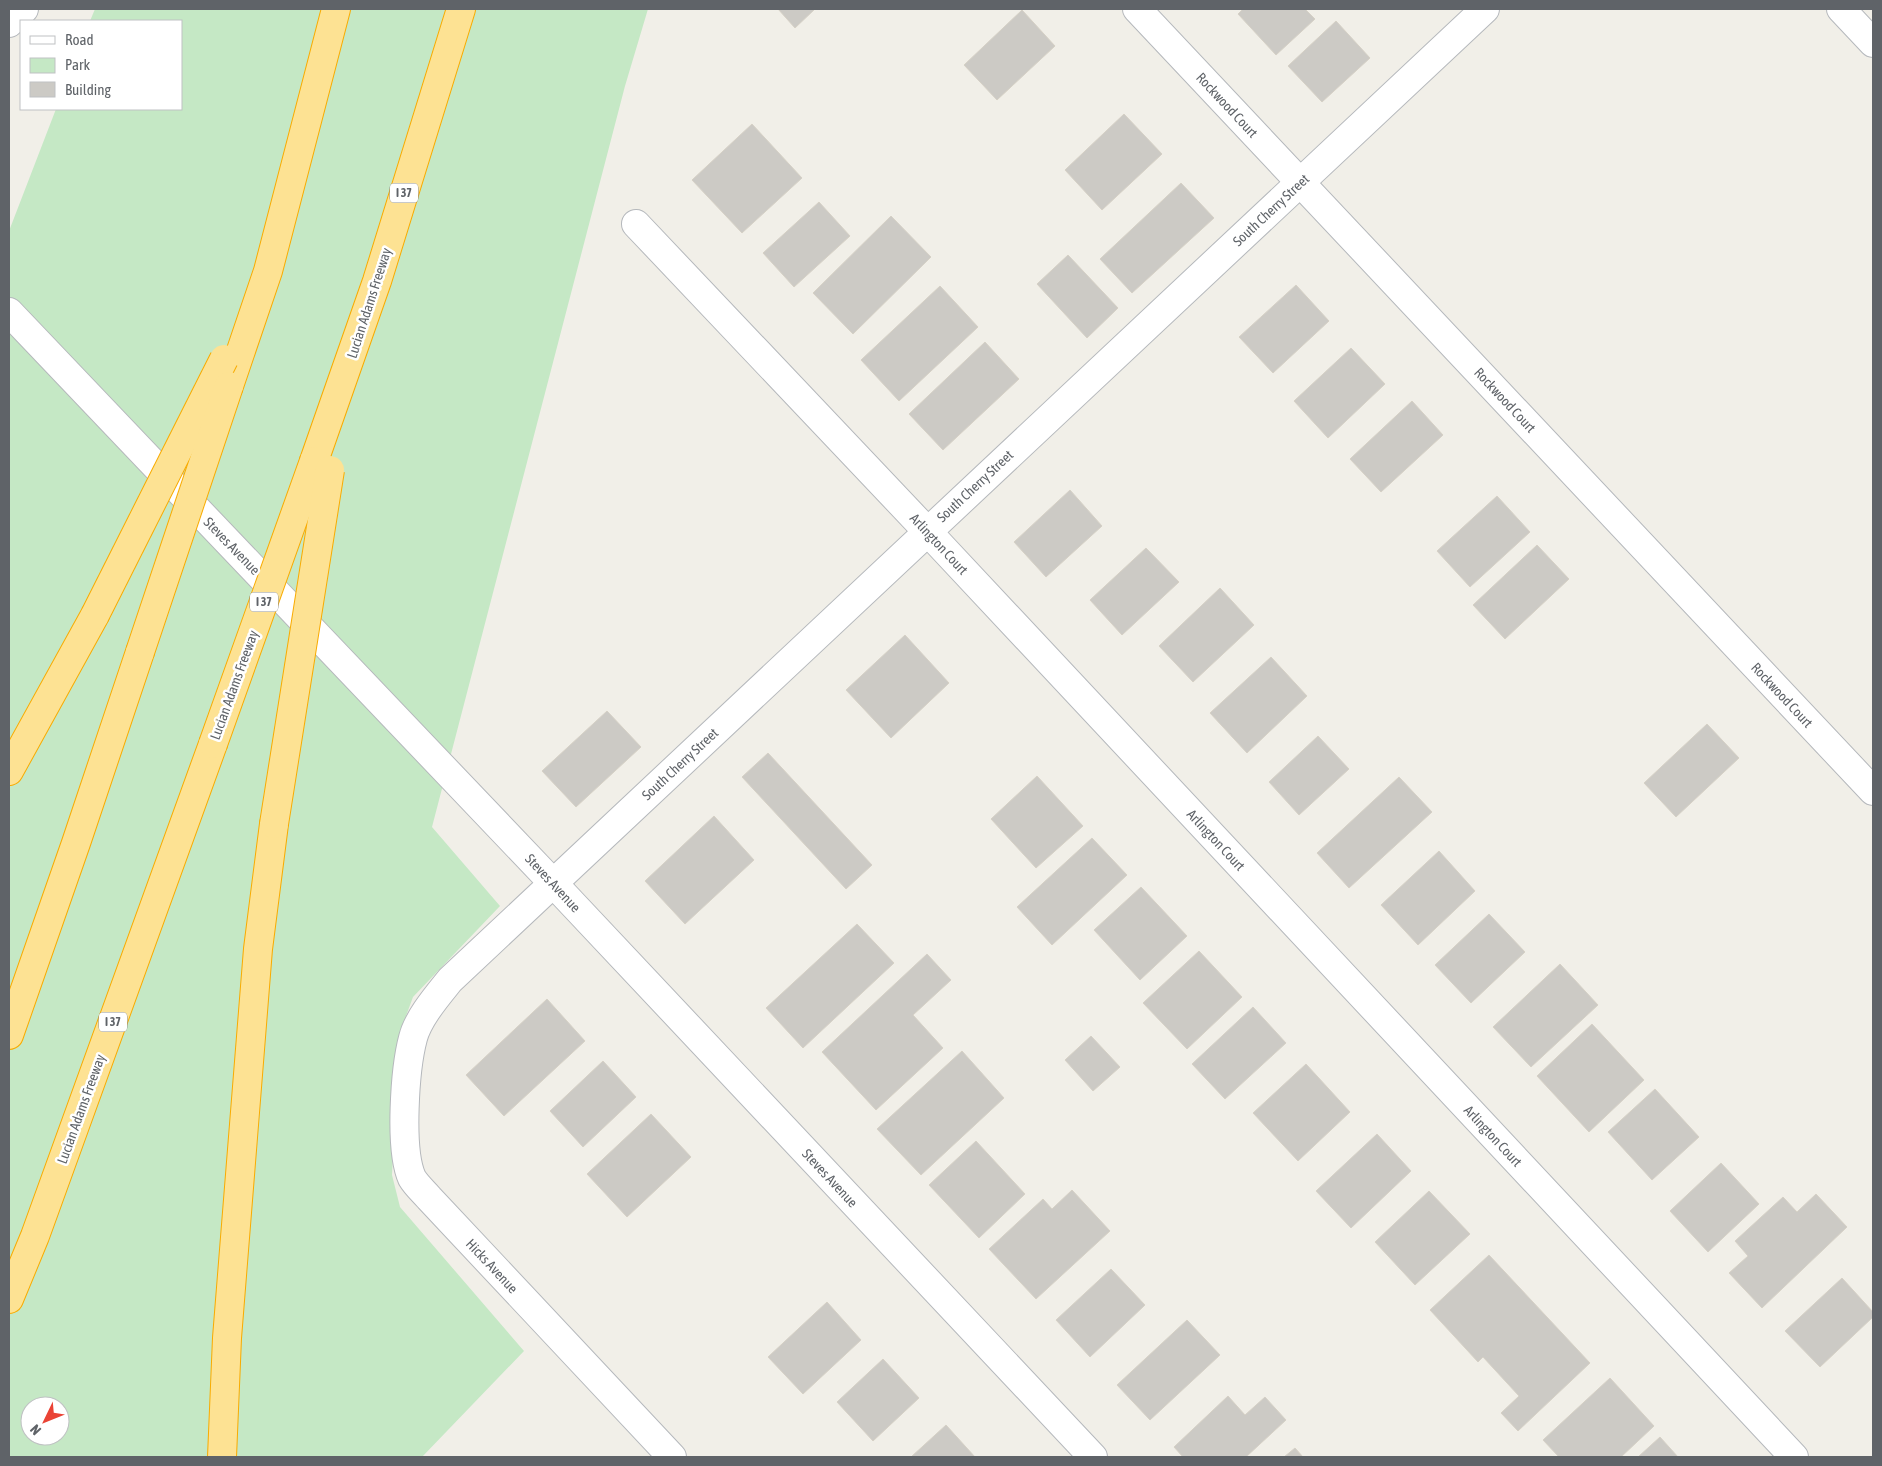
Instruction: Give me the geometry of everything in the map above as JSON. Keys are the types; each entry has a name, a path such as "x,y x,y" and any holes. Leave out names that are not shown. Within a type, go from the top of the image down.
{"highway":[{"path":"9,1035 76,843 268,271 336,9"},
{"name":"Lucian Adams Freeway","path":"9,1299 36,1236 213,744 322,465 344,376 380,272 462,9"},
{"path":"9,771 95,615 268,271"},
{"path":"222,1457 227,1329 258,950 322,465"}],"street":[{"path":"9,23 24,9"},
{"name":"Rockwood Court","path":"1136,9 1873,791"},
{"name":"South Cherry Street","path":"413,1036 434,999 450,980 1485,9"},
{"path":"1841,9 1873,43"},
{"name":"Arlington Court","path":"636,224 927,531 1794,1457"},
{"name":"Steves Avenue","path":"9,312 553,883 1093,1457"},
{"name":"Hicks Avenue","path":"413,1036 406,1088 405,1146 412,1178 672,1457"}],"green space":[{"path":"95,9 648,9 625,86 432,827 500,906 413,997 399,1035 392,1175 400,1207 524,1351 422,1457 9,1457 9,231 56,110 182,110 182,20 90,20"}],"building":[{"path":"778,9 815,9 795,28"},
{"path":"1243,9 1305,9 1315,19 1276,55 1238,14"},
{"path":"1022,10 1055,46 997,100 964,65"},
{"path":"1336,21 1370,58 1322,102 1288,66"},
{"path":"1124,114 1162,154 1102,210 1065,170"},
{"path":"752,124 802,178 742,233 692,180"},
{"path":"1181,183 1214,218 1132,293 1100,259"},
{"path":"819,202 850,236 794,287 763,253"},
{"path":"891,216 931,257 853,334 813,293"},
{"path":"1068,255 1118,308 1087,338 1037,284"},
{"path":"1296,285 1329,321 1273,373 1239,337"},
{"path":"940,286 978,327 899,401 861,360"},
{"path":"985,342 1019,379 943,450 909,414"},
{"path":"1351,348 1385,384 1328,438 1294,401"},
{"path":"1412,401 1443,435 1381,492 1350,459"},
{"path":"1070,490 1102,526 1046,577 1014,542"},
{"path":"1497,496 1530,532 1470,587 1437,551"},
{"path":"1537,545 1569,579 1505,639 1473,605"},
{"path":"1146,548 1179,582 1122,635 1090,600"},
{"path":"1220,588 1254,625 1193,682 1159,646"},
{"path":"905,635 949,683 891,738 846,690"},
{"path":"1271,657 1307,696 1247,753 1210,713"},
{"path":"607,711 641,747 576,807 542,771"},
{"path":"1707,724 1739,758 1676,817 1644,783"},
{"path":"1318,736 1349,769 1299,815 1269,782"},
{"path":"768,753 872,865 846,889 742,777"},
{"path":"1037,776 1083,826 1036,868 991,819"},
{"path":"1399,777 1432,812 1349,888 1317,853"},
{"path":"714,816 754,860 685,924 645,881"},
{"path":"1092,838 1127,875 1052,945 1017,907"},
{"path":"1439,851 1475,891 1418,945 1381,905"},
{"path":"1141,887 1187,936 1140,980 1094,930"},
{"path":"1489,914 1525,952 1471,1003 1435,965"},
{"path":"857,924 894,963 803,1048 766,1008"},
{"path":"1199,951 1242,997 1187,1049 1143,1003"},
{"path":"927,954 951,980 913,1015 943,1048 876,1110 822,1052"},
{"path":"1560,964 1598,1005 1531,1067 1493,1027"},
{"path":"547,999 585,1041 504,1116 466,1075"},
{"path":"1253,1007 1286,1043 1225,1099 1192,1064"},
{"path":"1592,1024 1644,1080 1589,1132 1537,1076"},
{"path":"1091,1036 1120,1067 1093,1091 1065,1060"},
{"path":"962,1051 1004,1098 921,1175 877,1129"},
{"path":"603,1061 636,1097 583,1147 550,1111"},
{"path":"1306,1064 1350,1112 1298,1161 1253,1113"},
{"path":"1655,1089 1699,1137 1652,1180 1608,1132"},
{"path":"651,1114 691,1157 627,1217 587,1174"},
{"path":"1377,1134 1411,1171 1351,1228 1316,1191"},
{"path":"976,1141 1025,1194 979,1238 929,1185"},
{"path":"1721,1163 1759,1204 1708,1252 1670,1211"},
{"path":"1072,1190 1110,1231 1036,1299 989,1249 1043,1199 1052,1209"},
{"path":"1429,1191 1470,1234 1415,1285 1375,1242"},
{"path":"1816,1194 1847,1227 1762,1308 1729,1273 1748,1256 1735,1241 1783,1197 1797,1212"},
{"path":"1489,1255 1590,1363 1518,1431 1501,1413 1519,1396 1483,1357 1478,1362 1430,1310"},
{"path":"1111,1269 1145,1305 1090,1357 1056,1320"},
{"path":"1842,1278 1873,1312 1873,1317 1820,1367 1785,1331"},
{"path":"827,1302 861,1340 803,1394 768,1357"},
{"path":"1187,1320 1220,1355 1150,1420 1117,1385"},
{"path":"883,1359 919,1398 873,1441 837,1402"},
{"path":"1610,1378 1654,1426 1621,1457 1559,1457 1543,1440"},
{"path":"1228,1396 1245,1415 1265,1397 1286,1420 1246,1457 1183,1457 1174,1447"},
{"path":"946,1425 975,1457 911,1457"},
{"path":"1660,1437 1678,1457 1638,1457"},
{"path":"1295,1448 1303,1457 1284,1457"}]}
